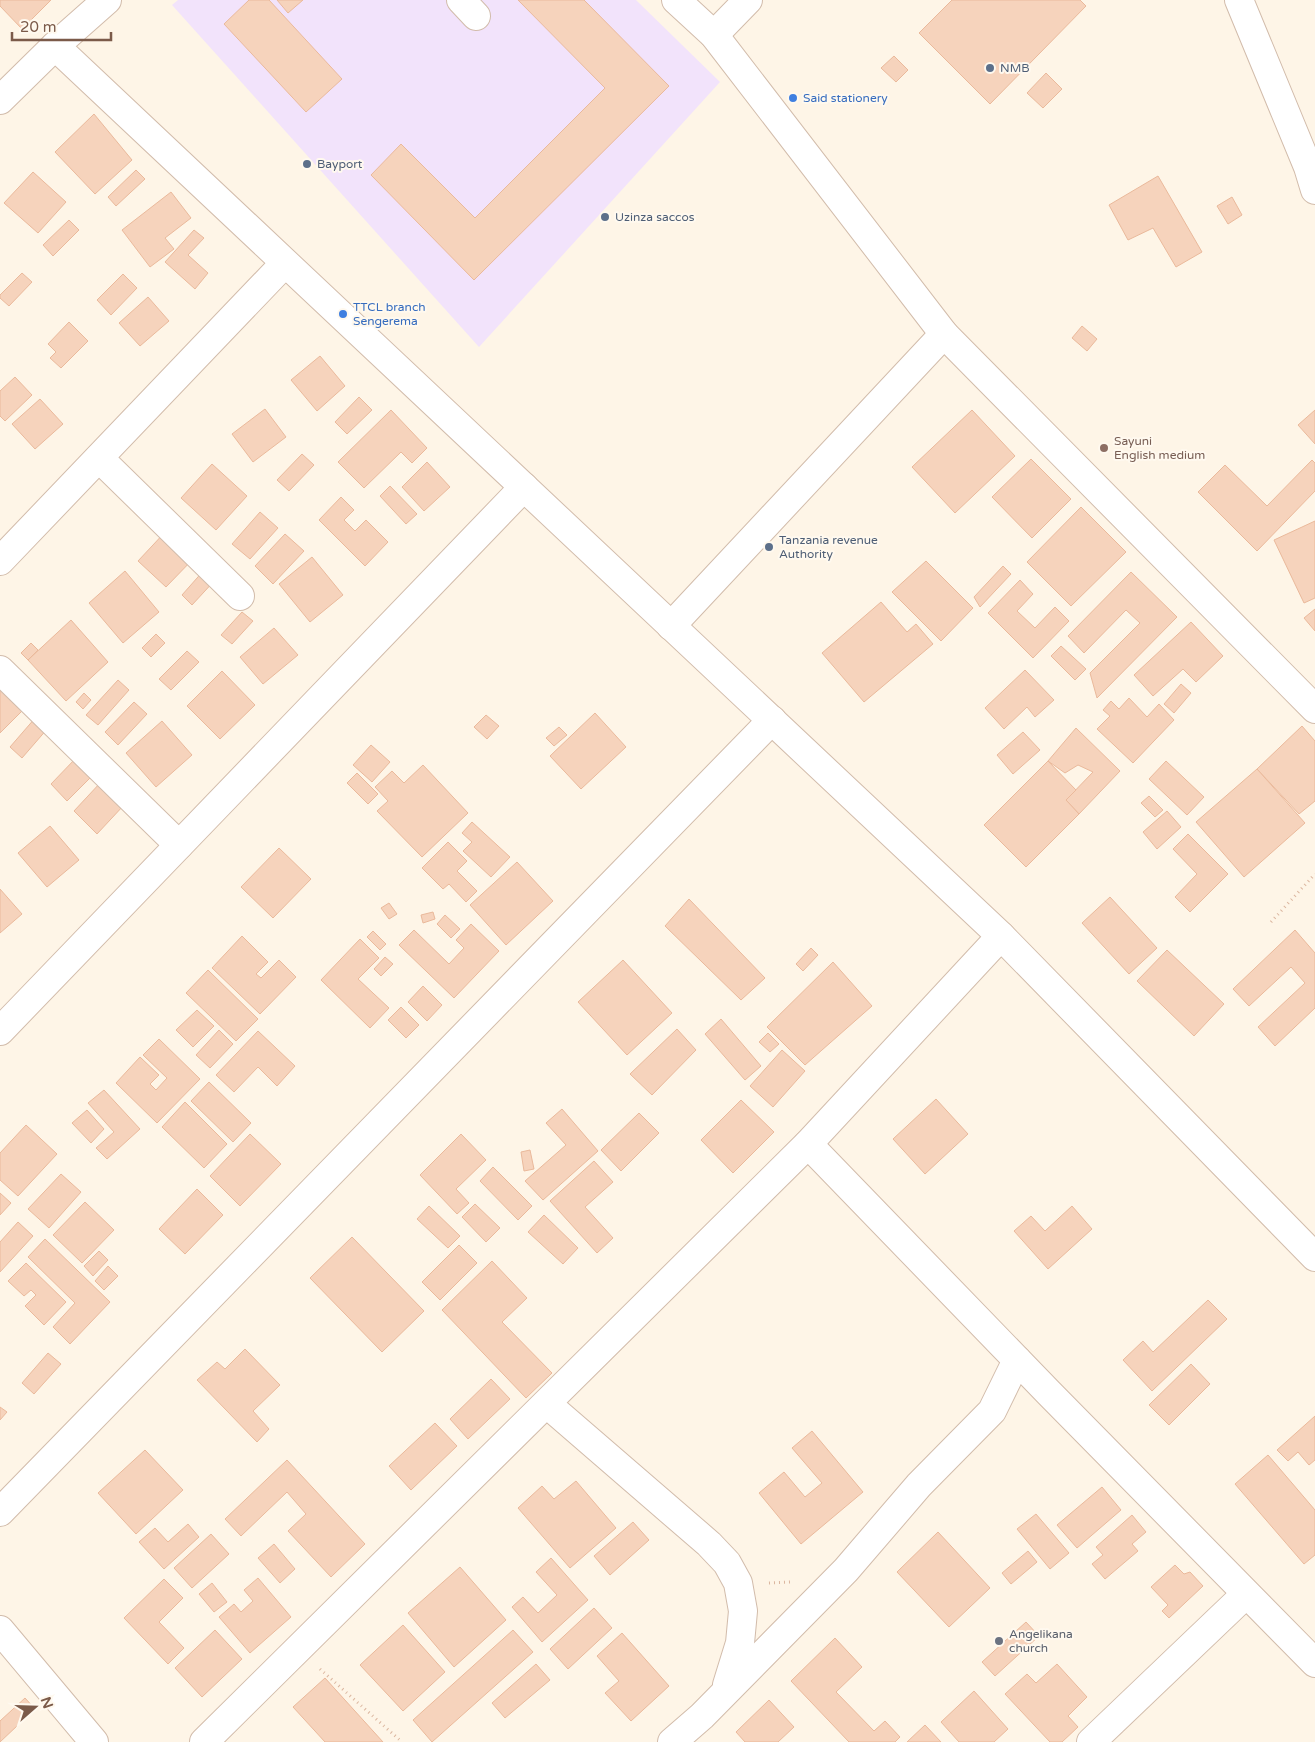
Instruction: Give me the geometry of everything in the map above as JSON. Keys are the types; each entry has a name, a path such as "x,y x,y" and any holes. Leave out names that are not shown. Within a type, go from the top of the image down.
{"street":[{"path":"0,100 55,46 107,0"},
{"path":"676,0 714,35 944,334 1315,709"},
{"path":"714,35 748,0"},
{"path":"1239,0 1308,167 1315,190"},
{"path":"55,46 1000,936 1315,1257"},
{"path":"0,561 285,263"},
{"path":"672,626 944,334"},
{"path":"98,458 240,596"},
{"path":"0,1031 524,487"},
{"path":"0,670 179,844"},
{"path":"0,1512 772,720"},
{"path":"204,1742 808,1144 1000,936"},
{"path":"808,1144 1246,1594 1315,1662"},
{"path":"672,1742 702,1716 726,1689 846,1570 919,1485 992,1410 1018,1360"},
{"path":"547,1404 709,1544 726,1564 738,1583 743,1611 740,1643 726,1689"},
{"path":"1091,1742 1246,1594"},
{"path":"0,1630 94,1742"}],"path":[{"path":"1271,922 1315,874"},
{"path":"297,1648 402,1742"}],"shaded area":[{"path":"178,0 636,0 720,82 479,347 172,5"}],"building":[{"path":"0,0 51,0 22,29 0,6"},
{"path":"249,0 269,0 342,79 306,112 224,24"},
{"path":"277,0 303,0 288,13"},
{"path":"518,0 584,0 669,86 474,280 371,175 401,144 475,218 605,88"},
{"name":"NMB","path":"952,0 1080,0 1086,6 990,104 919,33"},
{"path":"894,56 908,70 896,82 881,68"},
{"path":"1046,73 1062,89 1043,108 1027,93"},
{"path":"94,114 132,160 95,194 55,152"},
{"path":"136,170 145,179 116,206 108,197"},
{"path":"33,172 66,202 38,233 4,203"},
{"path":"1158,176 1202,252 1176,267 1153,228 1128,240 1109,205"},
{"path":"171,192 191,218 165,238 174,249 150,267 122,230"},
{"path":"1232,197 1242,215 1228,224 1217,206"},
{"path":"69,220 79,230 53,256 43,245"},
{"path":"194,230 204,238 188,255 208,273 195,289 165,262"},
{"path":"22,273 32,282 9,306 0,298 0,295"},
{"path":"123,274 137,288 111,315 97,300"},
{"path":"148,297 169,321 140,346 119,323"},
{"path":"69,322 88,341 61,368 50,358 56,352 48,344"},
{"path":"1082,326 1097,339 1087,351 1072,338"},
{"path":"320,356 345,386 317,411 291,380"},
{"path":"15,377 32,395 5,421 0,416 0,391"},
{"path":"359,397 372,410 347,434 335,422"},
{"path":"40,399 63,424 35,449 12,424"},
{"path":"265,409 286,437 253,462 232,434"},
{"path":"391,410 427,448 412,463 401,452 364,488 338,462"},
{"path":"972,410 1015,456 955,513 912,467"},
{"path":"1315,410 1315,444 1298,425"},
{"path":"302,454 314,465 289,491 277,480"},
{"path":"1031,459 1071,499 1032,538 992,497"},
{"path":"1312,460 1315,463 1315,491 1257,551 1198,492 1225,465 1267,506"},
{"path":"427,462 450,487 424,511 402,487"},
{"path":"212,464 247,496 216,530 181,498"},
{"path":"390,486 417,514 406,524 380,496"},
{"path":"341,497 354,510 344,520 355,531 366,520 388,542 365,566 319,520"},
{"path":"1081,507 1126,552 1071,606 1027,562"},
{"path":"260,512 278,528 250,559 232,544"},
{"path":"1315,521 1315,598 1304,603 1274,540"},
{"path":"167,530 195,557 166,587 138,561"},
{"path":"285,534 304,551 273,584 255,566"},
{"path":"312,557 343,595 310,622 279,584"},
{"path":"926,561 973,608 941,641 892,592"},
{"path":"1003,566 1011,574 980,607 974,597"},
{"path":"205,569 216,579 192,605 182,595"},
{"path":"125,571 159,612 123,643 89,603"},
{"path":"1131,572 1177,617 1097,698 1090,673 1140,623 1126,610 1084,653 1068,636"},
{"path":"1020,580 1033,594 1017,611 1035,628 1055,607 1069,621 1033,658 988,613"},
{"path":"881,602 907,632 916,624 933,644 864,702 822,653"},
{"path":"1315,609 1315,631 1304,618"},
{"path":"242,612 253,621 232,644 221,635"},
{"path":"71,620 108,662 66,701 28,660"},
{"path":"1191,622 1223,656 1196,682 1183,669 1153,696 1134,675"},
{"path":"274,628 298,655 263,684 240,657"},
{"path":"156,634 165,643 151,657 142,648"},
{"path":"31,643 38,650 28,660 21,653"},
{"path":"1061,646 1086,669 1075,680 1051,656"},
{"path":"187,651 199,662 171,690 159,679"},
{"path":"1025,670 1054,700 1035,717 1027,707 1004,729 985,708"},
{"path":"222,671 255,705 220,739 187,706"},
{"path":"0,675 29,704 0,733"},
{"path":"118,680 129,690 98,725 86,715"},
{"path":"1181,684 1191,693 1174,713 1164,704"},
{"path":"84,693 91,700 83,709 76,702"},
{"path":"1129,698 1147,717 1159,704 1174,720 1133,763 1097,729 1110,716 1103,710 1111,701 1119,709"},
{"path":"134,702 147,714 118,745 105,732"},
{"path":"595,713 626,747 581,789 550,756"},
{"path":"486,715 499,726 487,739 474,727"},
{"path":"36,717 48,728 22,758 10,747"},
{"path":"162,721 192,755 156,787 126,753"},
{"path":"1302,726 1315,741 1315,801 1299,814 1257,769"},
{"path":"559,727 567,735 554,746 546,738"},
{"path":"1076,728 1120,771 1079,814 1066,800 1093,772 1078,765 1065,773 1048,761"},
{"path":"1023,732 1040,750 1013,774 997,755"},
{"path":"371,745 390,762 372,782 353,765"},
{"path":"76,758 93,775 67,801 51,784"},
{"path":"1048,761 1076,790 1066,800 1079,814 1026,867 984,825"},
{"path":"1166,761 1204,797 1187,815 1149,779"},
{"path":"423,765 468,813 422,857 377,811 388,801 375,787 392,771 404,783"},
{"path":"1257,769 1305,823 1244,877 1196,822"},
{"path":"357,773 378,794 368,804 347,783"},
{"path":"101,782 124,805 97,834 74,811"},
{"path":"1149,796 1163,810 1155,817 1141,803"},
{"path":"1167,811 1181,827 1157,849 1143,832"},
{"path":"472,822 510,857 491,877 463,851 472,842 462,833"},
{"path":"50,826 79,860 47,887 18,853"},
{"path":"1188,834 1228,874 1190,912 1175,897 1197,874 1173,849"},
{"path":"448,842 467,861 457,871 477,891 466,902 449,884 443,889 422,868"},
{"path":"279,848 311,879 273,918 241,887"},
{"path":"517,862 553,901 506,945 470,905"},
{"path":"0,889 22,914 0,933"},
{"path":"1110,897 1157,948 1129,974 1082,923"},
{"path":"689,899 765,978 741,1000 665,926"},
{"path":"389,903 397,914 389,919 381,908"},
{"path":"433,912 435,919 423,923 421,915"},
{"path":"445,915 460,929 451,938 437,924"},
{"path":"471,924 499,951 454,998 399,945 414,930 449,964 464,948 456,940"},
{"path":"1295,930 1315,953 1315,1008 1275,1046 1258,1027 1305,983 1291,967 1249,1006 1233,989"},
{"path":"373,931 386,944 380,950 367,937"},
{"path":"242,936 268,962 256,974 261,978 279,960 296,977 260,1014 212,968"},
{"path":"360,939 379,958 358,979 389,1008 370,1028 321,980"},
{"path":"811,948 818,955 803,971 796,964"},
{"path":"1167,950 1224,1004 1194,1036 1137,981"},
{"path":"385,957 393,964 381,976 374,969"},
{"path":"623,960 672,1013 627,1055 578,1002"},
{"path":"833,962 872,1006 805,1065 767,1027"},
{"path":"208,970 258,1019 236,1041 186,993"},
{"path":"423,986 442,1005 427,1021 408,1002"},
{"path":"401,1007 419,1025 406,1038 388,1020"},
{"path":"197,1010 214,1026 193,1047 176,1030"},
{"path":"721,1019 761,1066 745,1080 705,1034"},
{"path":"677,1029 696,1050 652,1095 630,1074"},
{"path":"219,1030 233,1044 210,1068 196,1055"},
{"path":"258,1031 295,1066 277,1086 258,1067 234,1092 216,1075"},
{"path":"768,1033 779,1044 770,1052 759,1042"},
{"path":"159,1039 200,1079 157,1123 116,1083 140,1057 159,1075 150,1084 156,1090 167,1078 143,1055"},
{"path":"782,1050 805,1071 773,1107 750,1086"},
{"path":"209,1082 251,1123 233,1142 191,1101"},
{"path":"104,1090 140,1129 107,1159 96,1148 114,1132 88,1103"},
{"path":"936,1099 968,1134 925,1174 893,1139"},
{"path":"741,1100 774,1132 733,1173 701,1140"},
{"path":"185,1102 227,1144 204,1168 162,1127"},
{"path":"562,1109 598,1151 543,1200 525,1181 566,1145 546,1123"},
{"path":"87,1110 104,1129 91,1143 72,1123"},
{"path":"639,1113 659,1133 621,1171 601,1150"},
{"path":"26,1125 57,1154 18,1196 0,1180 0,1153"},
{"path":"250,1134 281,1164 240,1206 210,1176"},
{"path":"461,1134 486,1160 456,1189 469,1203 457,1214 420,1175"},
{"path":"530,1150 534,1169 524,1171 521,1152"},
{"path":"594,1161 613,1182 585,1207 613,1238 597,1253 550,1201"},
{"path":"493,1167 532,1206 518,1220 480,1181"},
{"path":"61,1174 81,1192 49,1228 28,1209"},
{"path":"197,1189 223,1215 185,1254 159,1229"},
{"path":"0,1193 11,1203 0,1215"},
{"path":"85,1202 114,1230 82,1263 53,1235"},
{"path":"475,1204 500,1228 486,1242 462,1217"},
{"path":"429,1206 460,1236 448,1248 417,1219"},
{"path":"1072,1206 1092,1229 1048,1269 1014,1231 1031,1216 1045,1231"},
{"path":"544,1215 578,1248 563,1264 528,1232"},
{"path":"18,1222 33,1236 0,1272 0,1242"},
{"path":"352,1237 424,1311 382,1352 310,1278"},
{"path":"45,1239 110,1302 70,1344 53,1327 75,1303 28,1257"},
{"path":"459,1245 477,1263 440,1300 422,1282"},
{"path":"99,1251 108,1260 93,1276 84,1266"},
{"path":"492,1261 527,1298 502,1322 552,1373 526,1398 442,1310"},
{"path":"26,1263 66,1302 44,1325 25,1306 36,1295 31,1290 24,1296 8,1281"},
{"path":"108,1266 118,1276 104,1290 95,1281"},
{"path":"1208,1300 1227,1319 1152,1391 1123,1360 1143,1341 1153,1352"},
{"path":"245,1349 280,1385 253,1411 269,1429 257,1442 197,1380 217,1362 225,1369"},
{"path":"48,1353 61,1364 34,1394 22,1383"},
{"path":"1191,1364 1210,1384 1169,1425 1149,1405"},
{"path":"491,1379 510,1399 468,1439 450,1419"},
{"path":"0,1407 7,1412 0,1420"},
{"path":"1315,1416 1315,1460 1309,1465 1298,1452 1288,1461 1277,1450"},
{"path":"435,1423 457,1446 411,1490 389,1466"},
{"path":"812,1431 863,1492 801,1544 759,1493 784,1472 805,1497 822,1483 792,1448"},
{"path":"145,1450 183,1490 136,1534 98,1493"},
{"path":"1268,1455 1315,1510 1315,1555 1304,1564 1235,1484"},
{"path":"287,1460 365,1544 331,1577 288,1531 306,1514 287,1492 241,1536 225,1519"},
{"path":"576,1481 616,1528 570,1568 518,1508 542,1486 554,1499"},
{"path":"1102,1487 1121,1510 1077,1548 1057,1525"},
{"path":"1036,1514 1069,1553 1050,1569 1017,1529"},
{"path":"1132,1515 1146,1532 1132,1544 1138,1551 1105,1579 1092,1564 1103,1555 1096,1547"},
{"path":"633,1522 649,1540 610,1575 594,1556"},
{"path":"188,1524 199,1537 164,1569 139,1542 155,1528 168,1542"},
{"path":"938,1532 990,1588 949,1627 897,1572"},
{"path":"211,1534 229,1554 192,1588 174,1568"},
{"path":"274,1544 295,1569 280,1583 258,1558"},
{"path":"1028,1551 1037,1562 1011,1584 1002,1573"},
{"path":"551,1558 588,1600 542,1642 512,1607 523,1597 538,1613 557,1595 536,1572"},
{"path":"1175,1565 1184,1574 1190,1572 1203,1586 1169,1618 1162,1611 1168,1605 1151,1587"},
{"path":"460,1567 506,1620 454,1667 408,1613"},
{"path":"258,1578 291,1617 250,1653 219,1617 234,1604 241,1612 253,1601 244,1590"},
{"path":"164,1579 183,1598 159,1622 184,1648 168,1664 124,1618"},
{"path":"212,1583 227,1602 214,1612 199,1594"},
{"path":"594,1608 612,1628 568,1669 550,1649"},
{"path":"1026,1622 1039,1636 995,1676 982,1662"},
{"path":"403,1625 445,1672 403,1711 360,1665"},
{"path":"215,1630 242,1659 202,1697 175,1668"},
{"path":"513,1630 533,1652 432,1742 413,1720"},
{"path":"622,1633 669,1686 631,1721 605,1693 619,1681 597,1656"},
{"path":"835,1638 862,1667 836,1692 874,1731 885,1721 900,1737 895,1742 849,1742 791,1681"},
{"path":"536,1664 550,1680 505,1718 492,1703"},
{"path":"1057,1664 1087,1697 1068,1716 1078,1727 1062,1742 1050,1742 1005,1694 1027,1674 1036,1683"},
{"path":"325,1678 383,1742 325,1742 293,1707"},
{"path":"974,1691 1008,1729 994,1742 959,1742 941,1722"},
{"path":"25,1698 35,1709 0,1742 0,1721"},
{"path":"769,1700 794,1727 778,1742 745,1742 736,1732"},
{"path":"925,1725 941,1742 907,1742"}],"place":[{"name":"NMB","path":"990,68"},
{"name":"Said stationery","path":"793,98"},
{"name":"Bayport","path":"307,164"},
{"name":"Uzinza saccos","path":"605,217"},
{"name":"TTCL branch Sengerema","path":"343,314"},
{"name":"Sayuni English medium","path":"1104,448"},
{"name":"Tanzania revenue Authority","path":"769,547"},
{"name":"Angelikana church","path":"999,1641"}]}
